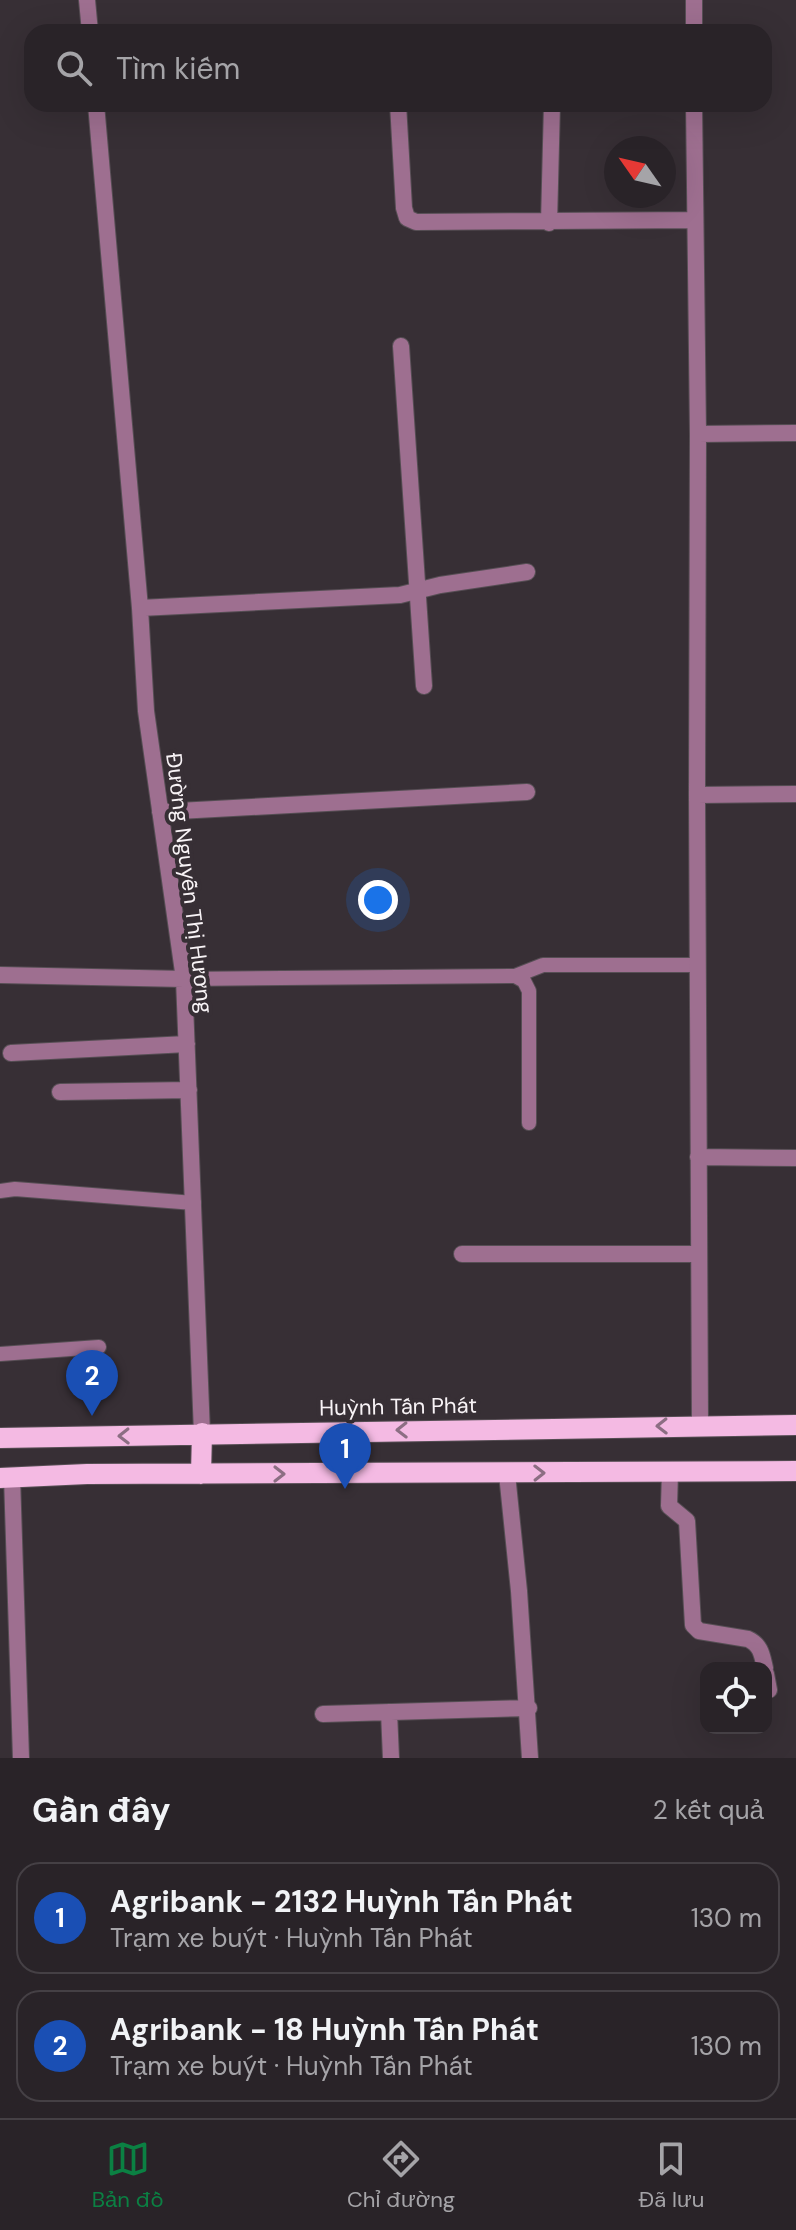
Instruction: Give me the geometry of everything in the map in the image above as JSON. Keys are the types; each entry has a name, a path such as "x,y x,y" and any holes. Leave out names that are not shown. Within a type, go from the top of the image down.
{"main road":[{"name":"Huỳnh Tấn Phát","path":"0,1438 796,1425"},
{"path":"201,1474 202,1433"},
{"path":"6,1478 87,1474 796,1471"}],"street":[{"path":"87,0 89,24"},
{"path":"694,0 694,24"},
{"name":"Đường Nguyễn Thị Hương","path":"97,112 140,608 146,711 184,979 202,1433"},
{"path":"398,112 404,208 407,218 416,222 695,220"},
{"path":"549,223 552,112"},
{"path":"694,112 698,434 700,1426"},
{"path":"401,346 424,686"},
{"path":"698,434 796,433"},
{"path":"140,608 417,592 440,585 527,572"},
{"path":"160,812 527,792"},
{"path":"697,795 796,794"},
{"path":"0,975 184,979"},
{"path":"11,1053 187,1044"},
{"path":"60,1092 189,1090"},
{"path":"698,1157 796,1158"},
{"path":"462,1254 698,1254"},
{"path":"670,1472 669,1506 687,1521 693,1625 699,1631 755,1642 764,1662"},
{"path":"507,1474 529,1708 530,1758"},
{"path":"6,1478 21,1758"},
{"path":"323,1714 529,1708"},
{"path":"389,1712 391,1758"}],"lane":[{"path":"184,979 515,976 543,965 697,965"},
{"path":"515,976 524,981 529,991 529,1123"},
{"path":"0,1191 15,1189 194,1203"},
{"path":"0,1354 99,1347"}],"place":[{"name":"Agribank - 18 Huỳnh Tấn Phát","path":"92,1416"},
{"name":"Agribank - 2132 Huỳnh Tấn Phát","path":"345,1489"}]}
